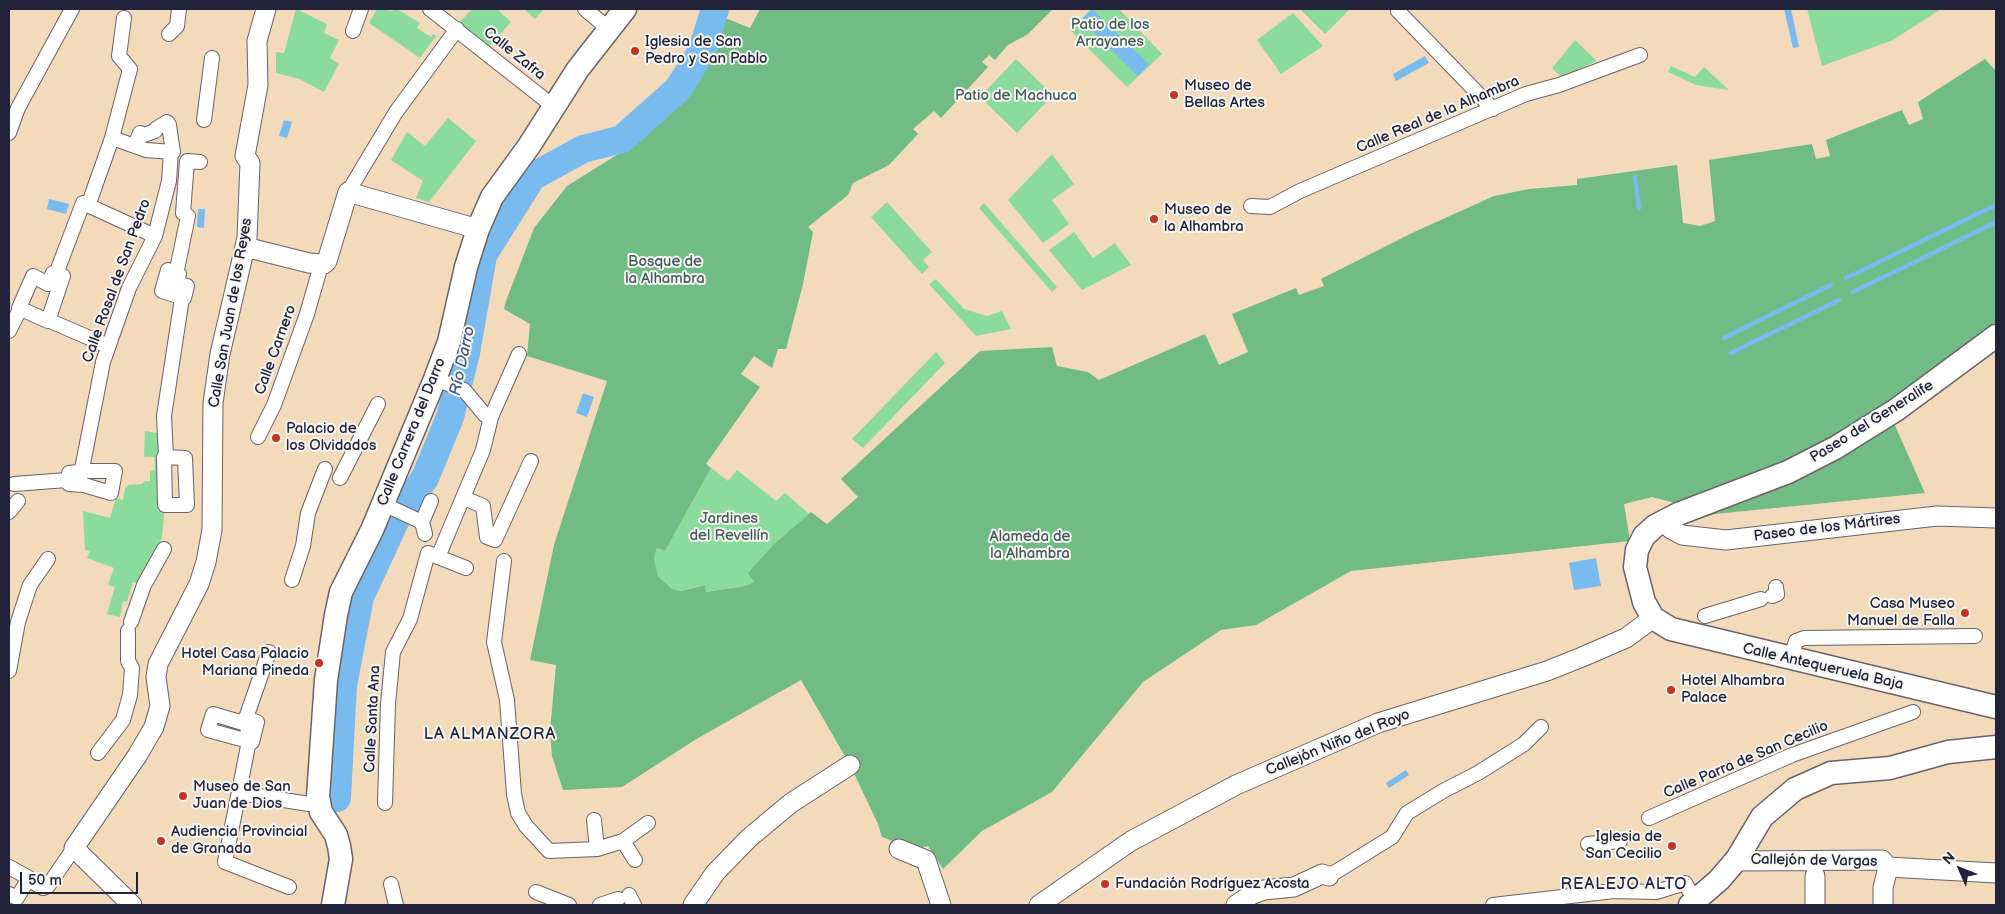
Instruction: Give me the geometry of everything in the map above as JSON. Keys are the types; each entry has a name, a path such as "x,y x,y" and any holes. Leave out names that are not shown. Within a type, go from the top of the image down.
{"street":[{"path":"9,133 18,108 72,9"},
{"path":"169,34 177,26 179,9"},
{"name":"Calle San Juan de los Reyes","path":"31,881 42,888 48,886 137,756 154,727 160,706 156,677 158,664 205,568 212,530 212,424 216,376 245,247 250,163 245,156 258,85 257,41 266,9"},
{"path":"352,31 361,9"},
{"name":"Calle Zafra","path":"430,9 553,106"},
{"path":"585,9 609,29"},
{"name":"Calle Carrera del Darro","path":"313,804 326,680 341,592 385,505 440,380 466,267 478,229 492,197 529,146 578,69 625,9"},
{"path":"1398,11 1492,109"},
{"path":"56,274 112,138 130,69 120,56 124,18"},
{"path":"245,247 323,266 348,192 396,112 457,29"},
{"name":"Calle Real de la Alhambra","path":"1251,206 1270,207 1300,191 1526,94 1559,85 1640,55"},
{"path":"204,120 212,58"},
{"name":"Calle Rosal de San Pedro","path":"14,484 76,476 108,346 129,288 155,236 169,181 171,152 170,126 168,122 144,135 140,133 135,146"},
{"path":"112,138 146,150 171,152"},
{"path":"166,457 164,416 182,298 174,284 188,216 182,213 187,161 200,162"},
{"path":"348,192 478,229"},
{"path":"85,204 155,236"},
{"name":"Calle Carnero","path":"258,437 274,405 323,266"},
{"path":"9,331 33,276 48,284 53,273 63,276 48,320"},
{"path":"20,309 108,346"},
{"name":"Paseo del Generalife","path":"1660,523 1788,472 1835,448 1896,410 1996,336"},
{"name":"Calle Santa Ana","path":"385,803 387,724 393,652 410,619 433,555 464,498 483,450 491,417 519,354"},
{"path":"440,380 464,390 485,415 491,417"},
{"path":"340,478 378,404"},
{"path":"464,498 482,506 487,537 495,540 531,461"},
{"path":"292,580 303,546 308,513 325,469"},
{"path":"9,512 18,500"},
{"path":"385,505 420,525 431,501"},
{"name":"Paseo de los Mártires","path":"1660,523 1675,533 1710,540 1726,540 1936,516 1996,518"},
{"path":"1654,618 1644,602 1635,566 1637,550 1644,536 1660,523"},
{"path":"98,753 122,720 130,694 132,668 128,661 130,626 144,585 164,549"},
{"path":"433,555 466,568"},
{"path":"9,671 14,620 30,585 48,558"},
{"path":"504,561 494,642 507,700 514,794 518,813 526,826 549,851 597,849 623,841 648,823"},
{"path":"1705,616 1770,594"},
{"name":"Calle Antequeruela Baja","path":"1654,618 1668,628 1686,635 1996,707"},
{"name":"Callejón Niño del Royo","path":"1039,905 1131,841 1236,785 1378,723 1547,671 1626,638 1654,618"},
{"path":"1792,651 1796,641 1804,638 1975,636"},
{"path":"269,652 248,731 239,793 225,862 289,887"},
{"name":"Calle Parra de San Cecilio","path":"1649,818 1792,755 1914,712"},
{"path":"212,722 248,731"},
{"path":"1236,905 1251,895 1264,890 1294,887 1322,874 1329,876 1392,837 1407,813 1443,791 1478,774 1524,744 1541,727"},
{"path":"1493,905 1614,891 1656,892 1685,882 1695,904 1737,859 1762,816 1795,789 1830,773 1890,768 1948,752 1996,747"},
{"path":"693,905 715,873 749,838 791,803 850,765"},
{"path":"239,793 313,804 336,835 339,846 341,859 334,900"},
{"path":"594,820 597,849"},
{"path":"623,841 635,860"},
{"path":"1588,844 1620,841"},
{"path":"74,848 132,905"},
{"path":"899,849 926,860 941,905"},
{"name":"Callejón de Vargas","path":"1737,859 1740,861 1882,860 1888,867 1996,873"},
{"path":"9,867 29,878 17,898 9,894"},
{"path":"1883,905 1883,888 1888,867"},
{"path":"1815,876 1815,905"},
{"path":"391,884 396,905"},
{"path":"536,892 569,905"},
{"path":"600,905 627,901"}],"green space":[{"path":"296,9 327,24 324,33 339,40 330,58 339,64 324,92 299,79 276,73 276,52 284,53"},
{"path":"377,9 392,11 397,9 420,23 417,28 431,37 433,34 436,36 420,58 369,23"},
{"path":"472,9 497,9 511,22 487,49 456,26"},
{"path":"524,9 544,9 535,19"},
{"name":"Alameda de la Alhambra","path":"760,9 1053,9 1028,34 1008,45 995,60 989,55 982,62 988,67 941,118 934,111 913,129 918,134 889,165 853,183 848,195 808,227 813,232 803,284 786,349 778,349 772,368 754,356 741,374 760,387 706,464 711,468 665,551 657,548 654,558 658,576 672,589 681,591 705,585 706,592 745,586 754,582 748,573 774,544 811,512 827,524 858,497 841,479 980,351 1052,347 1057,366 1088,372 1099,380 1205,334 1219,365 1248,352 1232,314 1296,288 1299,295 1324,286 1321,279 1412,233 1494,196 1529,189 1577,185 1577,179 1677,165 1683,223 1700,226 1715,221 1709,160 1812,144 1816,159 1830,156 1826,140 1902,110 1909,125 1923,119 1918,102 1985,59 1996,71 1996,322 1963,350 1864,420 1800,458 1679,504 1652,497 1624,504 1630,541 1351,571 1256,625 1221,630 1143,682 1052,792 982,831 943,869 928,846 914,849 882,837 878,824 850,765 801,680 698,738 622,787 563,790 552,756 550,731 556,665 530,660 554,545 607,381 527,356 530,324 504,309 506,301 534,228 567,186 631,146 689,96 725,18 750,28"},
{"name":"Patio de los Arrayanes","path":"1091,9 1119,9 1162,54 1127,87 1070,30"},
{"path":"1300,9 1350,9 1325,34"},
{"path":"1807,9 1941,9 1893,40 1822,66"},
{"path":"1293,13 1323,46 1281,74 1257,40"},
{"path":"1575,40 1597,61 1561,77 1552,68"},
{"name":"Patio de Machuca","path":"1016,59 1053,95 1017,133 980,97"},
{"path":"1671,66 1695,77 1704,67 1729,90 1696,85 1668,72"},
{"path":"448,118 476,141 429,202 416,198 423,181 391,160 407,132 425,146"},
{"path":"1052,154 1074,184 1052,200 1069,224 1043,243 1008,200"},
{"path":"887,202 932,252 923,260 929,267 922,274 871,217"},
{"path":"984,203 1057,287 1052,292 979,208"},
{"path":"1074,232 1093,258 1115,243 1131,265 1082,290 1049,250"},
{"path":"936,279 964,309 987,316 1002,311 1011,329 976,336 929,284"},
{"path":"936,352 945,363 863,448 852,439"},
{"path":"1893,421 1925,493 1715,514 1692,521"},
{"path":"145,431 162,434 165,505 162,537 150,572 142,585 133,582 127,602 123,601 120,617 107,614 115,587 108,585 114,568 87,558 90,551 85,550 83,511 110,518 116,498 123,500 125,488 128,485 142,484 145,481 150,481 150,471 155,470 154,457 144,457"},
{"name":"Jardines del Revellín","path":"711,468 728,481 737,470 776,501 785,493 809,514 774,544 755,582 745,586 705,592 704,585 681,591 672,589 658,576 654,558 657,548 665,551"}],"water":[{"path":"1092,9 1149,64 1138,76 1081,20"},
{"path":"1784,9 1791,9 1799,47 1793,48"},
{"path":"1425,56 1429,63 1396,81 1393,74"},
{"path":"284,120 292,122 287,138 279,136"},
{"path":"49,199 69,204 66,214 47,209"},
{"path":"198,209 205,209 204,228 197,227"},
{"path":"583,393 594,397 587,417 576,413"},
{"path":"1596,558 1601,586 1574,590 1569,563"},
{"path":"1406,770 1409,775 1389,788 1386,783"}],"waterway":[{"name":"Río Darro","path":"337,798 343,685 360,597 397,517 425,478 450,417 466,353 483,255 532,177 583,149 622,139 678,89 702,51 715,9"},
{"path":"1635,177 1639,208"},
{"path":"1846,278 1996,205"},
{"path":"1853,292 1996,222"},
{"path":"1724,338 1831,285"},
{"path":"1731,353 1839,300"}],"place":[{"name":"Iglesia de San Pedro y San Pablo","path":"635,51"},
{"name":"Museo de Bellas Artes","path":"1174,95"},
{"name":"Museo de la Alhambra","path":"1154,219"},
{"name":"Palacio de los Olvidados","path":"276,438"},
{"name":"Casa Museo Manuel de Falla","path":"1965,613"},
{"name":"Hotel Casa Palacio Mariana Pineda","path":"319,663"},
{"name":"Hotel Alhambra Palace","path":"1671,690"},
{"name":"Museo de San Juan de Dios","path":"183,796"},
{"name":"Audiencia Provincial de Granada","path":"161,841"},
{"name":"Iglesia de San Cecilio","path":"1672,846"},
{"name":"Fundación Rodríguez Acosta","path":"1105,884"}],"district":[{"name":"LA ALMANZORA","path":"490,735"},
{"name":"REALEJO ALTO","path":"1624,885"}],"park label":[{"name":"Bosque de la Alhambra","path":"665,270"}]}
